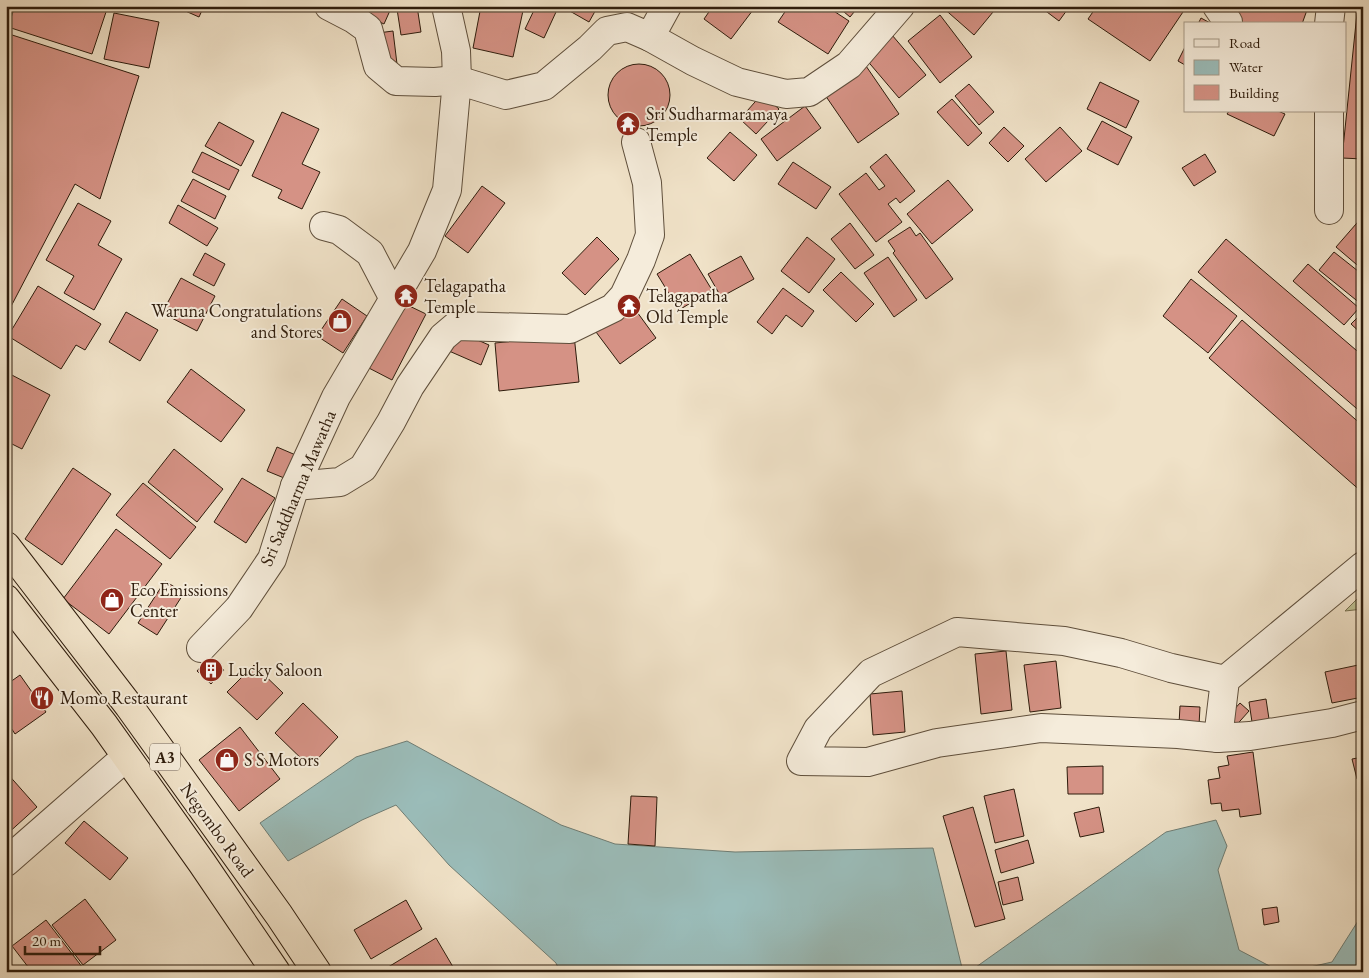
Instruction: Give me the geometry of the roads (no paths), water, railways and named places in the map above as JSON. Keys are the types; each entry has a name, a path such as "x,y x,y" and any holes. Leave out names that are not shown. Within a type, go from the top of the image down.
{"highway":[{"name":"Negombo Road","path":"6,546 129,706 279,915 317,972"},
{"name":"Negombo Road","path":"6,599 104,725 202,863 276,972"}],"street":[{"path":"329,6 354,19 368,29 378,66 396,81 435,82 457,80 506,95 544,86 590,48 607,31 627,27 737,82 786,94 809,92 849,65 900,6"},
{"name":"Sri Saddharma Mawatha","path":"201,648 239,608 272,559 295,486 336,397 422,251 447,190 457,80 456,51 446,6"},
{"path":"650,37 668,6"},
{"path":"1329,22 1331,6"},
{"path":"1329,112 1329,210"},
{"path":"295,486 340,482 363,468 410,386 443,337 456,326 570,329 614,308 624,296 641,260 650,235 647,183 636,142"},
{"path":"324,226 339,230 370,253 394,299"},
{"path":"1218,738 1225,680 1363,566"},
{"path":"1225,680 1064,641 957,632 871,674 818,729 801,761 868,762 937,743 1041,728 1178,734 1218,738 1250,736 1314,726 1363,715"},
{"path":"6,862 126,757"}],"water":[{"path":"407,741 561,825 615,844 735,852 933,848 963,972 560,972 556,963 449,865 396,805 362,820 288,861 260,823 356,757"},
{"path":"1216,820 1227,846 1218,870 1239,950 1281,972 969,972 1166,832"},
{"path":"1363,902 1363,972 1288,972 1332,962 1358,921"}],"place":[{"name":"Sri Sudharmaramaya Temple","path":"628,124"},
{"name":"Telagapatha Temple","path":"406,296"},
{"name":"Telagapatha Old Temple","path":"629,306"},
{"name":"Waruna Congratulations and Stores","path":"340,321"},
{"name":"Eco Emissions Center","path":"112,600"},
{"name":"Lucky Saloon","path":"211,670"},
{"name":"Momo Restaurant","path":"42,698"},
{"name":"S S Motors","path":"227,760"}]}
